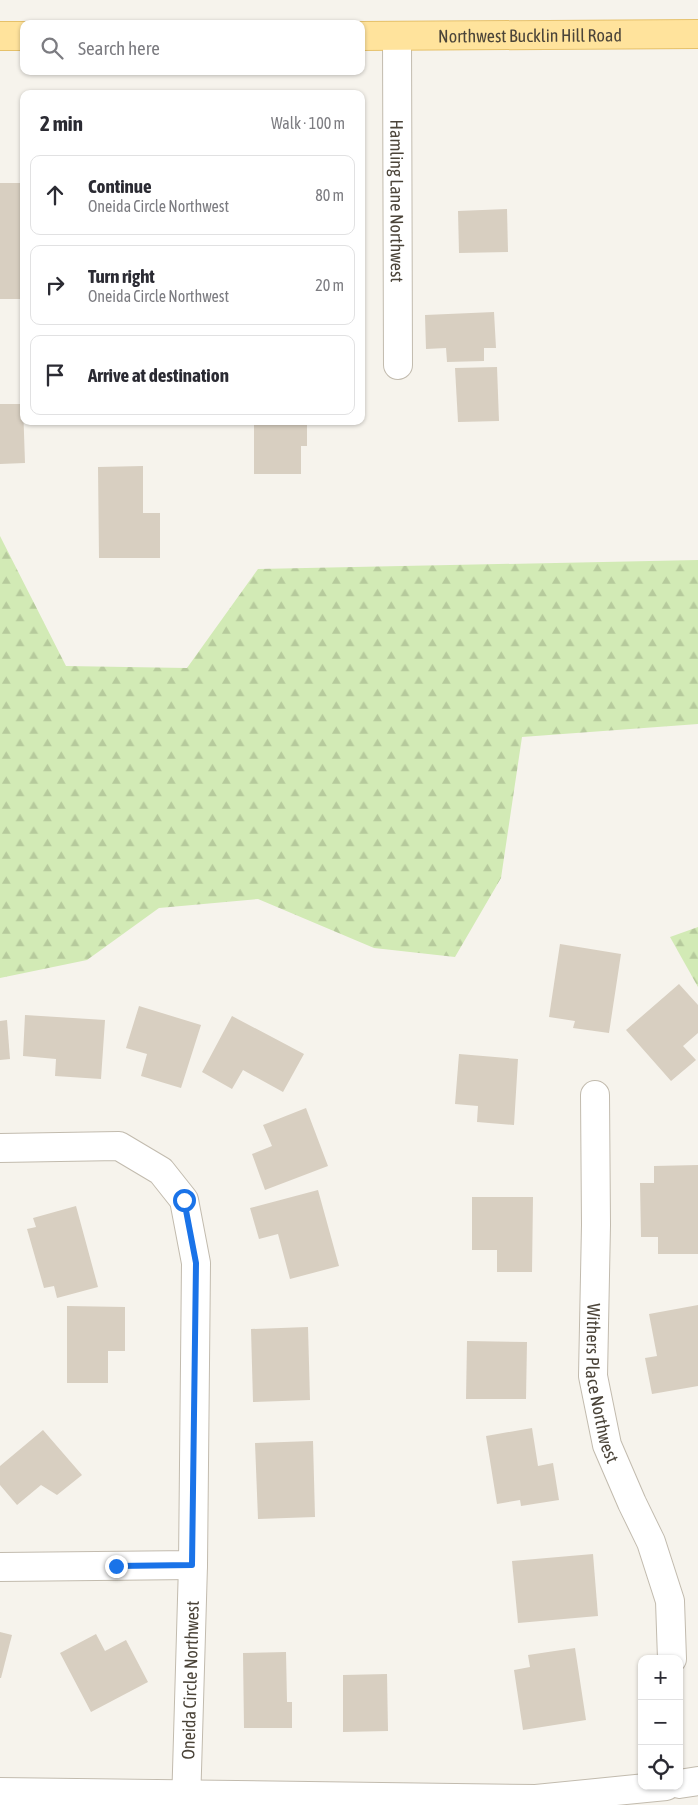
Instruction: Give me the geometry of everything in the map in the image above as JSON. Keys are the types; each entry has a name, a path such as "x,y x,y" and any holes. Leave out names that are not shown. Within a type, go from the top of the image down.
{"main road":[{"name":"Northwest Bucklin Hill Road","path":"365,36 698,34"},
{"path":"0,36 20,36"}],"street":[{"name":"Hamling Lane Northwest","path":"397,36 398,365"},
{"name":"Withers Place Northwest","path":"595,1095 596,1225 593,1376 607,1445 651,1542 670,1601 672,1655"},
{"name":"Oneida Circle Northwest","path":"0,1148 119,1146 161,1171 184,1200 196,1263 192,1565 186,1800"},
{"path":"0,1567 192,1565"},
{"path":"683,1783 698,1781"},
{"path":"0,1792 186,1800 536,1799 638,1789"},
{"path":"669,1805 670,1790"}],"green space":[{"path":"0,536 66,666 187,668 258,569 698,560 698,724 522,737 501,878 455,957 374,948 258,899 159,908 87,960 0,978"},
{"path":"698,927 698,987 670,937"}],"building":[{"path":"0,183 20,183 20,299 0,299"},
{"path":"507,209 508,252 459,253 458,211"},
{"path":"494,312 496,348 484,348 484,361 447,362 446,348 426,349 425,315"},
{"path":"497,367 499,421 458,422 455,368"},
{"path":"0,404 20,404 20,425 24,425 25,463 0,464"},
{"path":"254,425 307,425 307,446 301,446 301,474 254,474"},
{"path":"143,466 143,513 160,513 160,558 99,558 98,467"},
{"path":"560,944 621,954 609,1033 573,1028 575,1021 549,1017"},
{"path":"679,984 698,1005 698,1033 683,1046 696,1060 671,1081 626,1030"},
{"path":"139,1006 201,1025 181,1088 141,1076 147,1054 126,1048"},
{"path":"25,1015 105,1020 101,1079 55,1076 56,1059 23,1056"},
{"path":"232,1016 304,1054 283,1092 243,1070 232,1089 202,1072"},
{"path":"7,1020 10,1059 0,1060 0,1021"},
{"path":"459,1054 518,1059 514,1125 477,1122 478,1106 455,1104"},
{"path":"306,1108 328,1166 265,1190 252,1154 272,1146 263,1125"},
{"path":"698,1165 698,1254 658,1254 658,1237 641,1237 640,1183 654,1183 654,1166"},
{"path":"318,1190 339,1266 290,1279 278,1234 259,1239 250,1208"},
{"path":"472,1197 533,1197 532,1272 497,1272 497,1250 472,1250"},
{"path":"76,1206 98,1287 57,1298 54,1286 44,1288 27,1229 36,1227 33,1218"},
{"path":"698,1305 698,1386 652,1394 645,1358 657,1356 649,1314"},
{"path":"67,1306 125,1307 125,1351 108,1351 108,1383 67,1383"},
{"path":"308,1327 310,1400 253,1402 251,1329"},
{"path":"467,1341 527,1342 526,1399 466,1399"},
{"path":"532,1428 538,1466 553,1463 559,1500 521,1506 520,1500 497,1504 486,1436"},
{"path":"43,1430 82,1475 57,1495 41,1485 17,1505 0,1485 0,1466"},
{"path":"313,1441 315,1517 258,1519 255,1443"},
{"path":"593,1554 598,1616 518,1623 512,1561"},
{"path":"0,1632 12,1635 1,1678 0,1678"},
{"path":"96,1634 105,1651 126,1640 148,1682 91,1712 60,1653"},
{"path":"575,1648 586,1720 523,1730 514,1670 530,1667 528,1655"},
{"path":"286,1652 287,1702 292,1702 292,1728 244,1728 243,1653"},
{"path":"387,1674 388,1731 343,1732 343,1675"}],"route":[{"path":"116,1566 192,1565 196,1263 184,1200"}]}
